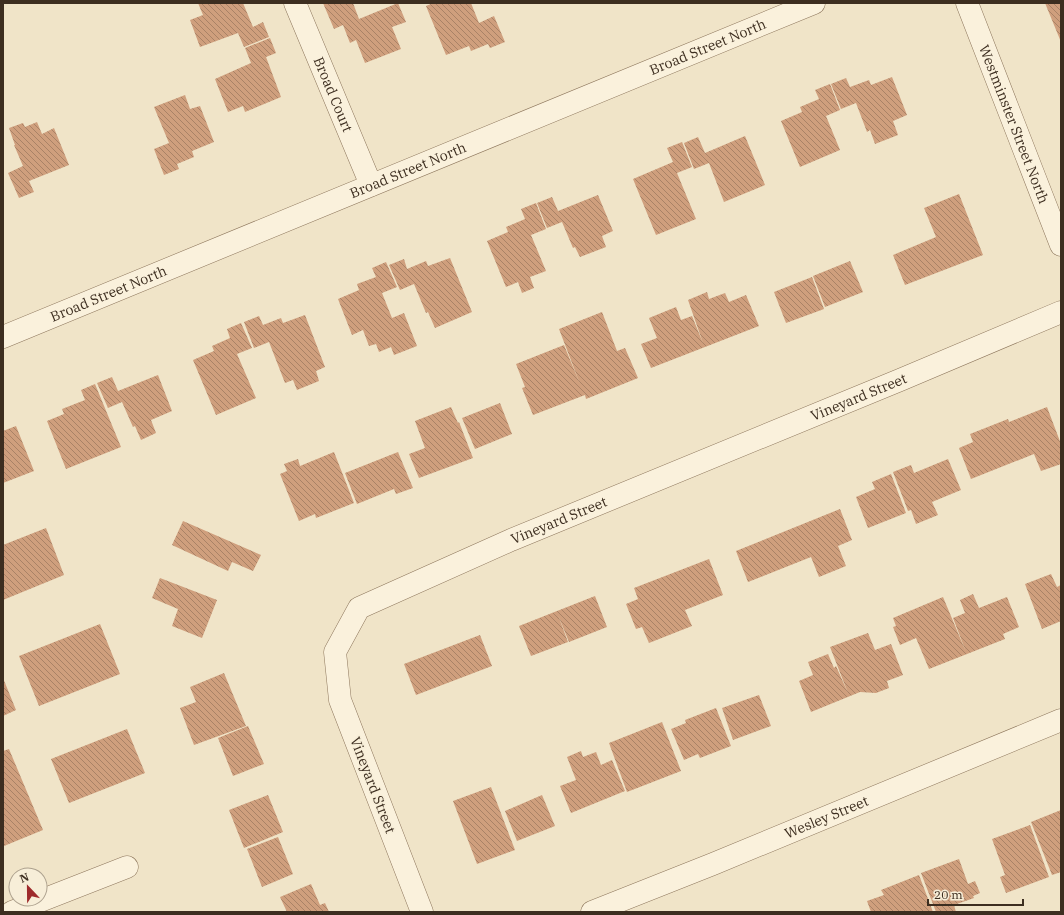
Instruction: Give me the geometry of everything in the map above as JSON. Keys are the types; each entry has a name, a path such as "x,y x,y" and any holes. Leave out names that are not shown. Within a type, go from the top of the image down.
{"street":[{"name":"Broad Court","path":"295,3 371,186"},
{"name":"Broad Street North","path":"3,337 814,3"},
{"name":"Westminster Street North","path":"967,3 1061,245"},
{"name":"Vineyard Street","path":"422,912 340,700 335,652 359,608 519,537 1061,312"},
{"name":"Wesley Street","path":"592,912 1061,720"},
{"path":"12,912 127,867"}],"building":[{"path":"198,3 243,3 253,27 263,22 269,37 244,47 238,33 200,47 190,20 203,15"},
{"path":"323,3 353,3 359,19 398,3 406,22 392,27 401,49 365,63 356,40 350,43 343,25 334,29"},
{"path":"433,3 471,3 479,23 494,16 505,42 490,48 488,44 471,51 469,46 446,55 426,6"},
{"path":"1045,3 1061,3 1061,42"},
{"path":"270,38 276,53 266,57 281,97 245,112 243,106 228,112 215,79 251,63 245,48"},
{"path":"892,77 907,115 893,121 898,135 875,144 870,130 867,132 856,103 841,109 831,84 846,78 850,87 869,80 871,85"},
{"path":"830,84 840,110 826,116 840,150 800,167 781,121 802,112 800,107 819,99 815,90"},
{"path":"185,95 190,109 200,106 214,142 192,151 194,157 177,164 179,169 164,175 154,149 169,143 154,107"},
{"path":"37,122 42,134 54,128 69,165 29,181 34,192 19,198 8,173 23,166 9,128 23,123 25,127"},
{"path":"745,136 765,185 724,202 709,163 694,169 684,143 698,137 705,153"},
{"path":"682,142 692,167 677,173 696,219 656,235 633,179 673,162 667,148"},
{"path":"959,194 983,255 905,285 893,255 936,237 924,208"},
{"path":"598,195 613,231 602,236 606,247 580,257 575,247 573,248 562,222 547,228 537,203 552,197 558,211"},
{"path":"536,203 546,229 531,235 546,271 530,277 534,288 522,293 518,282 506,287 487,241 508,232 506,227 525,219 521,209"},
{"path":"450,258 472,312 435,328 428,312 426,313 414,284 400,290 389,265 404,259 407,269 426,261 428,266"},
{"path":"850,261 863,292 825,307 813,276"},
{"path":"386,262 397,287 382,293 392,318 404,313 417,346 394,355 391,347 379,352 376,344 369,346 363,330 352,335 338,299 359,290 357,284 376,277 372,268"},
{"path":"812,277 824,309 786,323 774,292"},
{"path":"707,292 709,299 725,293 729,302 746,295 759,326 651,368 641,344 657,338 649,318 676,307 681,320 692,316 703,343 688,300"},
{"path":"602,312 617,351 625,348 638,378 586,399 585,395 533,415 522,388 525,387 516,364 564,345 580,384 559,329"},
{"path":"305,315 325,367 316,371 319,381 297,390 293,380 285,383 269,342 254,348 244,322 259,316 263,325 281,318 283,323"},
{"path":"241,323 252,348 237,354 256,398 216,415 193,360 214,351 212,346 230,338 227,329"},
{"path":"158,375 172,411 151,420 156,433 141,440 135,426 133,427 122,402 108,408 97,383 112,377 118,391"},
{"path":"95,384 121,447 66,469 47,421 64,414 62,409 85,400 81,390"},
{"path":"500,403 512,434 475,449 462,418"},
{"path":"451,407 458,423 459,422 473,458 419,478 409,454 425,448 415,421"},
{"path":"1047,407 1061,444 1061,464 1041,471 1034,454 971,479 959,448 973,442 970,434 1008,419 1009,422"},
{"path":"16,426 34,471 3,483 3,431"},
{"path":"334,452 354,503 316,518 315,514 299,521 280,474 287,471 284,464 298,459 300,466"},
{"path":"398,452 413,488 396,494 394,489 357,504 345,473"},
{"path":"948,459 961,490 932,502 938,515 916,524 911,510 908,511 893,472 911,465 914,473"},
{"path":"891,474 906,513 868,528 856,497 875,489 872,482"},
{"path":"840,509 852,540 838,546 846,566 819,577 811,557 748,582 736,551"},
{"path":"183,521 261,555 253,571 232,562 228,571 172,545"},
{"path":"46,528 64,575 3,600 3,545"},
{"path":"709,559 723,595 685,610 692,626 649,643 642,627 636,629 626,604 638,599 634,588"},
{"path":"1051,574 1057,587 1061,585 1061,621 1042,629 1025,584"},
{"path":"160,578 217,600 202,638 172,626 178,609 152,598"},
{"path":"973,594 979,608 1007,597 1019,627 1003,634 1005,639 929,669 916,638 900,645 893,627 896,626 893,618 943,597 966,652 953,618 965,613 960,600"},
{"path":"595,596 607,627 569,642 558,615 568,642 531,656 519,626"},
{"path":"100,624 120,674 39,706 19,656"},
{"path":"868,633 875,650 891,644 903,675 887,681 889,688 876,693 860,692 811,712 799,681 813,675 808,662 828,654 834,668 836,666 848,693 830,647"},
{"path":"480,635 492,666 416,695 404,664"},
{"path":"224,673 246,726 194,745 180,708 196,702 190,687"},
{"path":"3,678 16,710 3,716"},
{"path":"759,695 771,726 733,740 722,708"},
{"path":"716,708 731,746 700,758 698,754 684,760 671,729 686,723 685,720"},
{"path":"662,722 681,771 627,792 609,743"},
{"path":"248,726 264,764 233,776 218,738"},
{"path":"127,729 145,773 69,803 51,759"},
{"path":"9,749 43,830 4,846 3,751"},
{"path":"581,751 583,757 596,752 601,765 612,760 625,791 571,813 560,786 576,780 567,757"},
{"path":"491,787 515,850 477,864 453,801"},
{"path":"268,795 283,832 244,848 229,810"},
{"path":"542,795 555,826 517,841 505,811"},
{"path":"1061,810 1061,872 1052,875 1031,822"},
{"path":"1030,825 1049,877 1006,893 1000,877 1005,875 992,839"},
{"path":"278,837 293,874 262,887 247,849"},
{"path":"959,859 968,884 975,881 980,893 973,896 974,898 954,905 956,912 936,912 921,873"},
{"path":"919,875 933,912 871,912 867,901 884,895 881,890"},
{"path":"311,884 320,905 325,903 329,912 287,912 280,897"}]}
